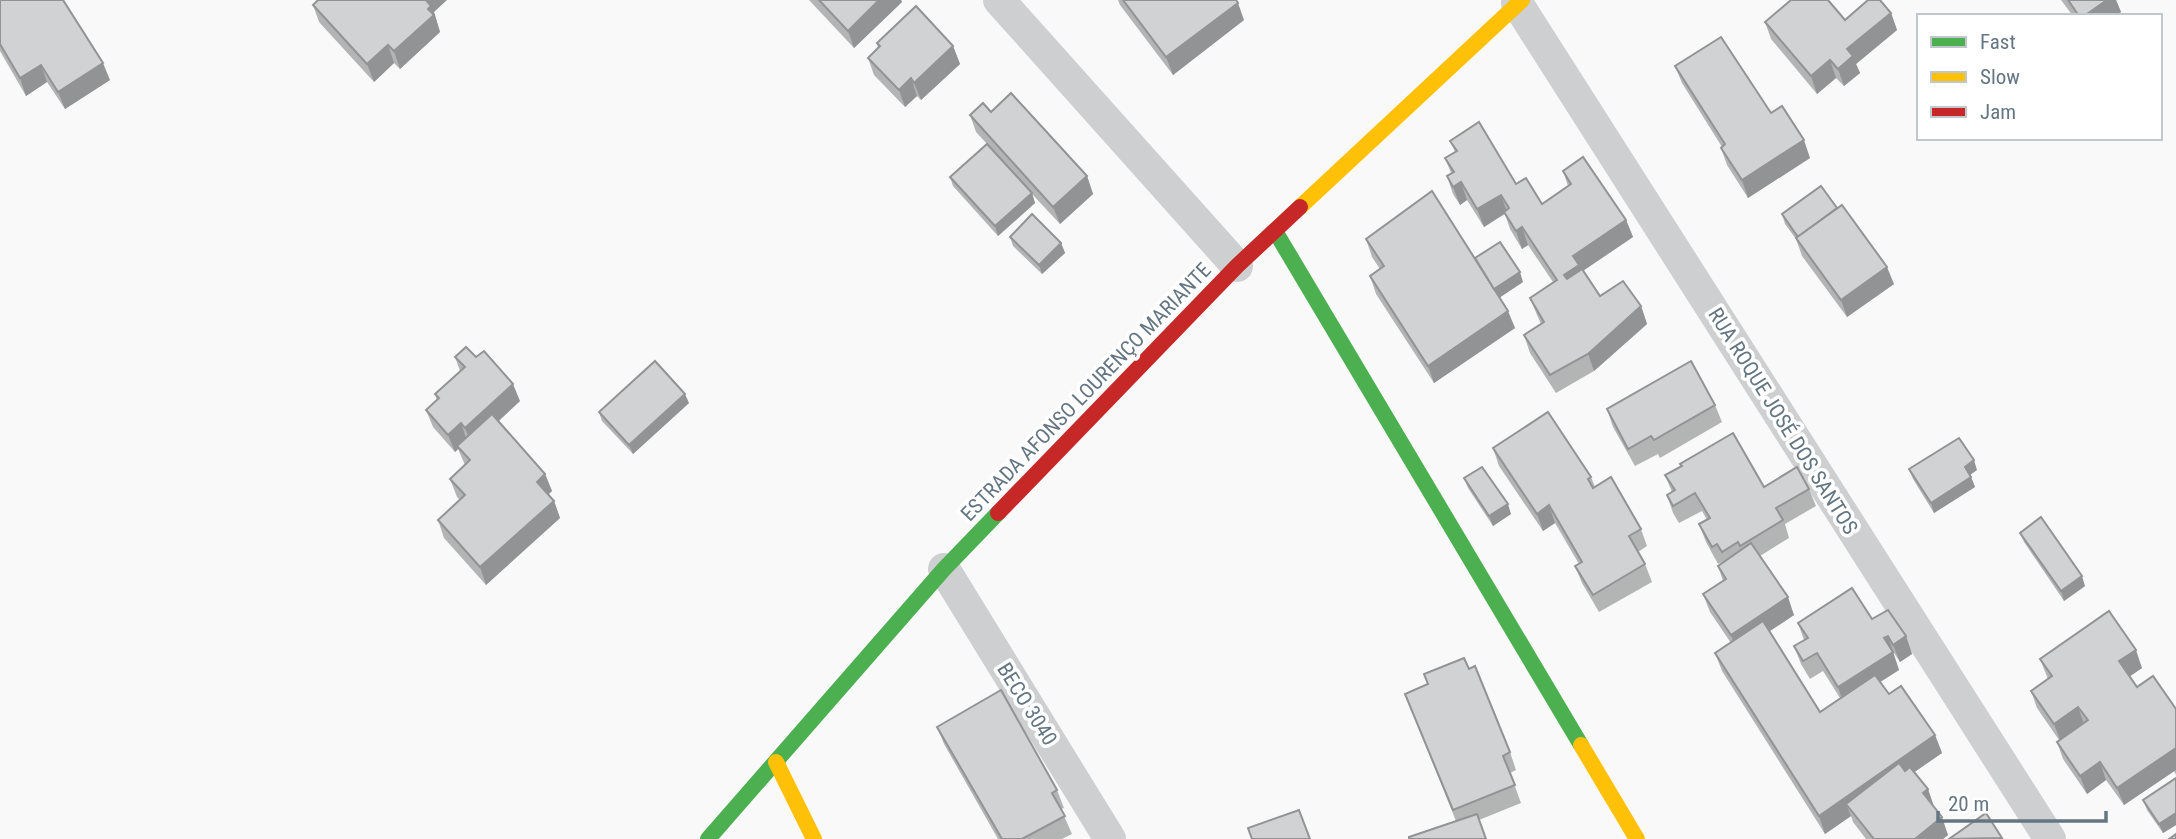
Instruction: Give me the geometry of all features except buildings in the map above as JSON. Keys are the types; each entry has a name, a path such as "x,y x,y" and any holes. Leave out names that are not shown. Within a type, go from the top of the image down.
{"main road":[{"name":"ESTRADA AFONSO LOURENÇO MARIANTE","path":"708,839 944,569 1237,266 1520,2"},
{"path":"1275,231 1637,839"},
{"path":"776,762 814,839"}],"lane":[{"path":"999,0 1237,266"},
{"name":"RUA ROQUE JOSÉ DOS SANTOS","path":"1520,2 2049,839"},
{"name":"BECO 3040","path":"944,569 1110,839"}],"traffic: fast":[{"path":"1275,231 1581,745"},
{"path":"708,839 944,569 998,513"}],"traffic: slow":[{"path":"1300,207 1522,0"},
{"path":"1581,745 1637,839"},
{"path":"776,762 814,839"}],"traffic: jam":[{"path":"998,513 1237,266 1300,207"}]}
